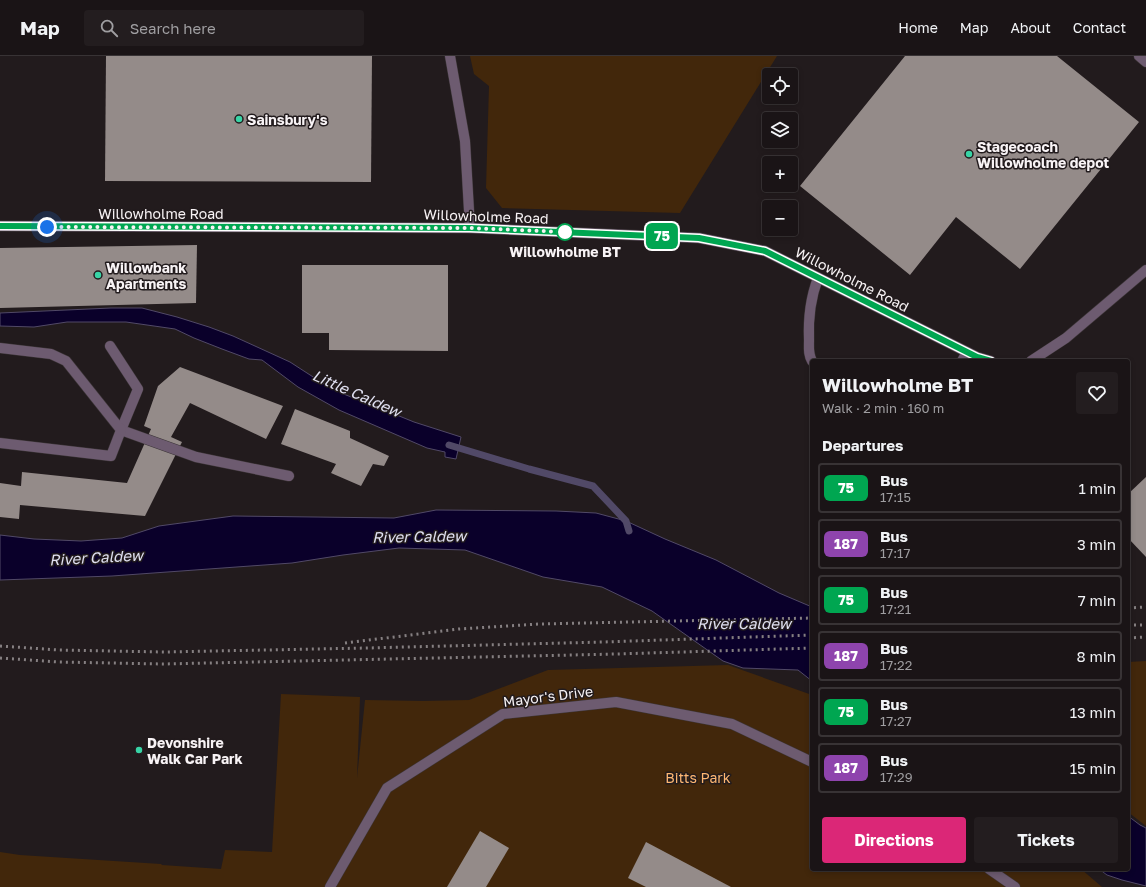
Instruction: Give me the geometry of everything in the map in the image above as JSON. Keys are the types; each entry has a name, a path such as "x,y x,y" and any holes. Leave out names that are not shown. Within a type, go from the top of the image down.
{"street":[{"path":"450,56 465,141 470,228"},
{"path":"1139,56 1146,62"},
{"name":"Willowholme Road","path":"0,226 470,228 699,238 765,251 965,357 977,357 984,359"},
{"path":"1034,359 1066,338 1146,270"},
{"path":"811,359 809,356 808,321 812,293 818,278"},
{"path":"0,444 111,456 138,389 110,346"},
{"path":"0,348 51,354 66,360 121,430 196,457 289,476"},
{"name":"Mayor's Drive","path":"330,887 387,788 503,714 616,702 732,724 810,761"},
{"path":"991,871 1015,887"}],"green space":[{"path":"470,56 777,56 770,68 762,68 762,80 680,213 502,208 486,188 489,86 474,74"},
{"path":"1146,661 1146,826 1130,814 1130,662"},
{"name":"Bitts Park","path":"728,665 810,694 810,871 1083,871 1102,887 0,887 0,852 20,855 221,869 225,850 272,852 281,694 360,697 357,778 365,700 469,700 548,670"}],"water":[{"path":"142,308 177,317 233,336 290,362 324,384 346,395 414,422 461,437 456,459 445,457 445,452 427,448 339,410 298,387 262,360 249,359 194,338 175,329 126,322 67,322 34,327 0,326 0,313"},
{"name":"River Caldew","path":"436,510 556,511 596,513 626,521 716,560 779,593 810,606 810,679 798,670 743,668 723,661 652,611 602,587 543,577 465,550 399,548 292,563 112,576 0,580 0,535 34,539 81,541 122,538 159,526 233,516 394,518"},
{"path":"1130,818 1146,828 1146,886 1107,875 1102,871 1130,871"}],"building":[{"name":"Sainsbury's","path":"106,56 372,56 371,182 105,181"},
{"name":"Stagecoach Willowholme depot","path":"905,56 1057,56 1139,122 1020,269 956,217 910,275 800,186"},
{"name":"Willowbank Apartments","path":"197,245 196,303 0,308 0,248"},
{"path":"302,265 448,265 448,351 329,350 329,333 302,333"},
{"path":"180,367 283,406 266,439 190,403 171,437 182,442 145,516 20,505 19,519 0,517 0,483 21,486 22,472 127,483 151,429 144,426 158,386"},
{"path":"295,409 350,431 350,438 389,456 384,466 373,464 361,486 331,473 336,464 281,444"},
{"path":"1146,477 1146,557 1130,540 1130,492"},
{"path":"480,831 509,848 486,887 447,887"},
{"path":"646,842 731,887 646,887 628,878"}],"waterway":[{"name":"Little Caldew","path":"449,445 593,486 626,521 629,531"}],"railway":[{"path":"1130,608 1146,607"},
{"path":"345,643 459,629 539,624 810,618"},
{"path":"1130,625 1146,625"},
{"path":"0,646 59,650 164,652 603,642 810,635"},
{"path":"1130,638 1146,637"},
{"path":"0,658 59,662 163,664 810,648"}],"bus line":[{"name":"75","path":"0,226 470,228 699,238 765,251 977,357 984,359"}],"place":[{"name":"Sainsbury's","path":"239,119"},
{"name":"Stagecoach Willowholme depot","path":"969,154"},
{"name":"Willowholme BT","path":"565,232"},
{"name":"Willowbank Apartments","path":"98,275"},
{"name":"Devonshire Walk Car Park","path":"139,750"}],"route":[{"path":"47,227 470,228 565,232"}]}
